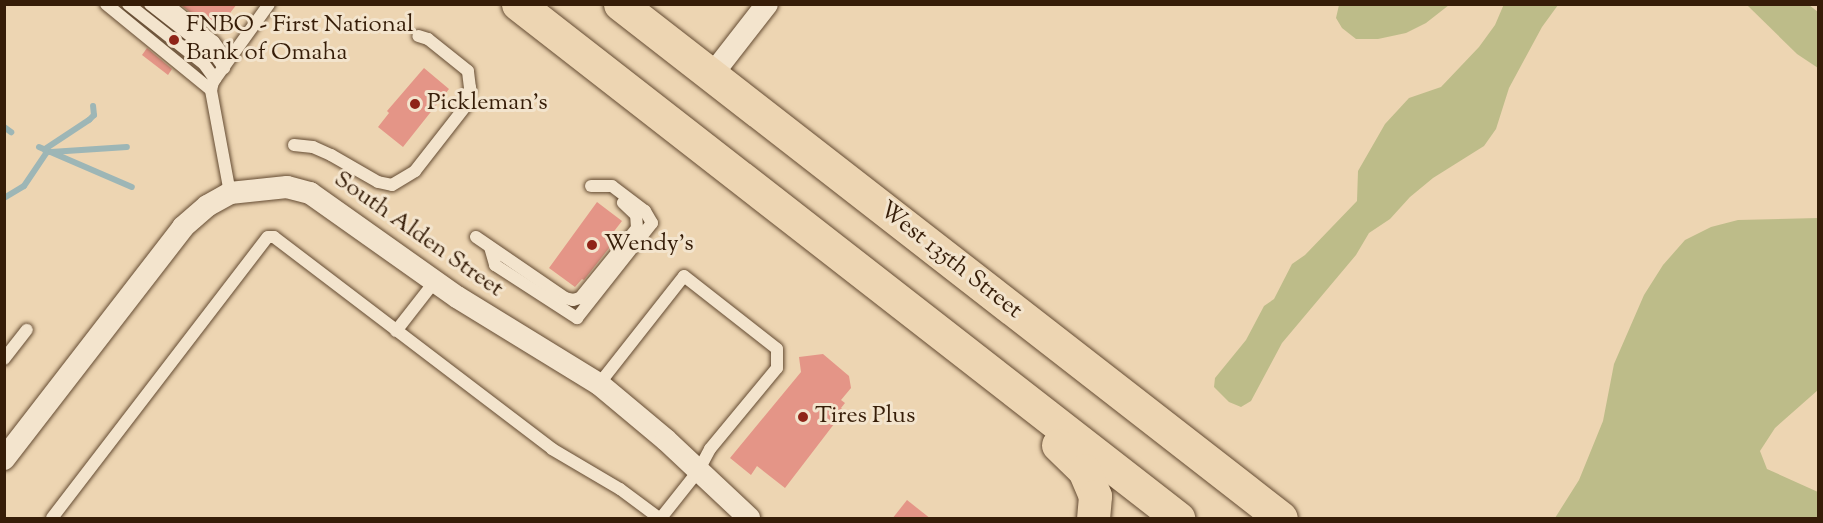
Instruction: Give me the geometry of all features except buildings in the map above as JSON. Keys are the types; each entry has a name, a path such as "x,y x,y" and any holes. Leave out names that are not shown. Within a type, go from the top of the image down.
{"main road":[{"path":"518,4 1178,519"},
{"name":"West 135th Street","path":"620,4 1281,519"},
{"path":"798,222 797,241 1073,457 1084,470 1095,496 1093,519"}],"street":[{"path":"711,76 767,4"},
{"name":"South Alden Street","path":"4,459 183,227 207,206 230,193 287,187 310,193 435,281 599,384 699,470 749,519"}],"lane":[{"path":"106,4 213,84"},
{"path":"128,4 204,64 213,84 230,193"},
{"path":"150,4 226,65"},
{"path":"167,4 214,42 226,65"},
{"path":"213,84 269,4"},
{"path":"294,145 313,147 331,154 378,182 392,185 415,171 465,107 470,88 468,71 428,39 418,36"},
{"path":"476,237 565,298 580,298 637,228 638,222 632,210 604,189 588,186 612,186 645,211 652,223 577,318 495,265 490,247"},
{"path":"52,519 268,237 274,237 552,449 620,489 660,519 699,470 710,449 777,368 777,349 684,276 599,384"},
{"path":"396,331 435,281"},
{"path":"4,359 27,330"}],"shaded area":[{"path":"1339,4 1449,5 1426,23 1406,33 1378,39 1356,39 1342,28 1336,18"},
{"path":"1504,4 1558,5 1542,27 1509,88 1496,129 1484,146 1433,178 1410,197 1390,219 1369,233 1356,255 1282,343 1251,401 1241,407 1229,402 1214,387 1215,378 1246,340 1264,306 1274,299 1292,264 1305,255 1357,201 1358,171 1385,124 1409,98 1441,87 1479,47 1495,25"},
{"path":"1747,5 1809,5 1818,12 1818,68 1797,54"},
{"path":"1818,218 1818,390 1775,428 1760,451 1767,469 1818,492 1818,518 1555,518 1579,480 1603,421 1614,364 1644,295 1663,265 1685,240 1711,227 1738,220"}],"waterway":[{"path":"4,198 24,186 46,153 45,149 94,115 93,106"},
{"path":"4,127 11,132"},
{"path":"39,147 132,187"},
{"path":"51,152 127,147"}],"place":[{"name":"FNBO - First National Bank of Omaha","path":"174,40"},
{"name":"Pickleman's","path":"415,104"},
{"name":"Wendy's","path":"592,245"},
{"name":"Tires Plus","path":"803,417"}]}
